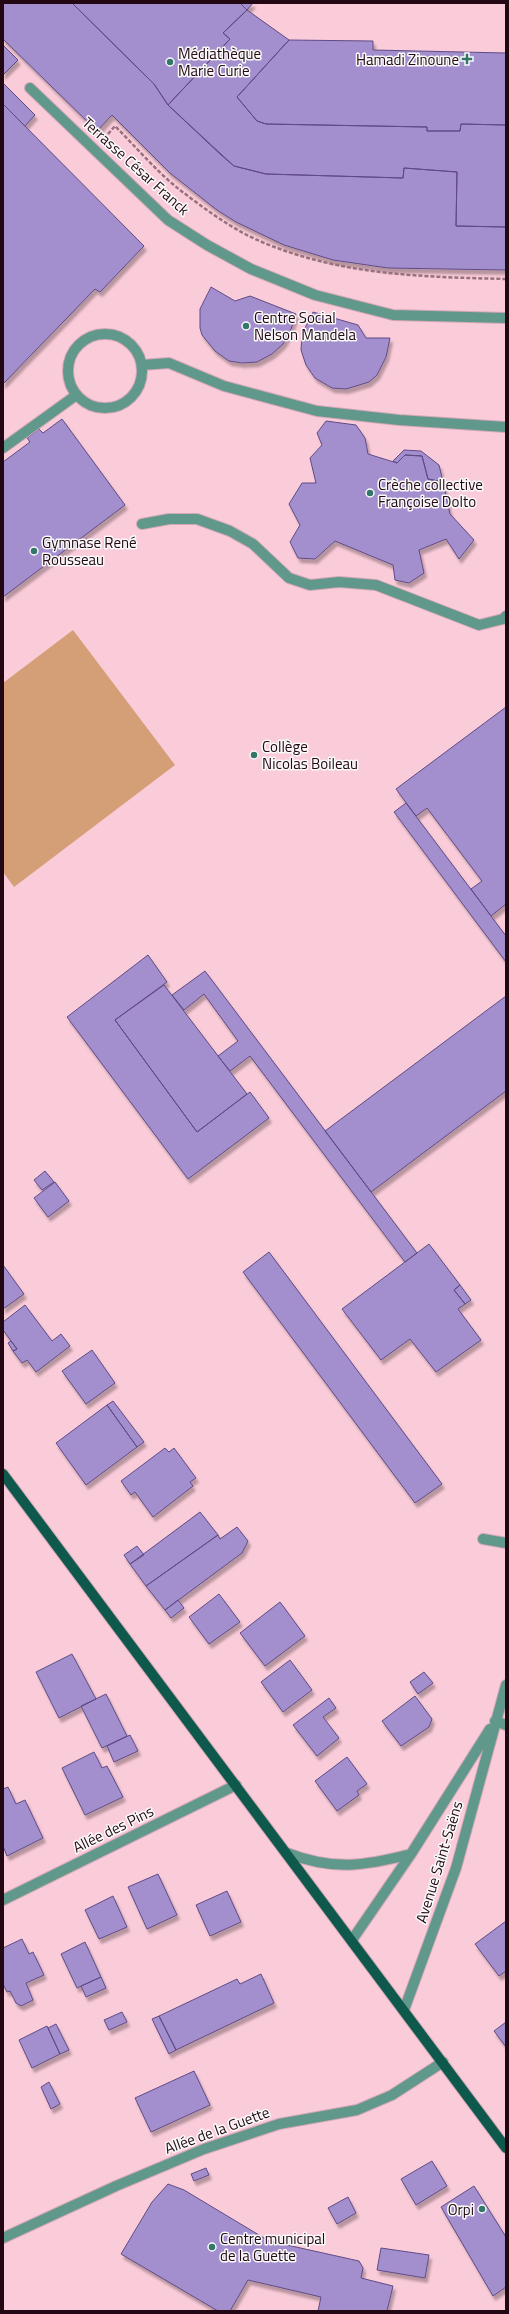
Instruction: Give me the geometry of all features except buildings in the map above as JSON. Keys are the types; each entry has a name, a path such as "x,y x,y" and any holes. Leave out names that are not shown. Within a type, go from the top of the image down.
{"main road":[{"path":"3,1474 506,2148"}],"street":[{"name":"Terrasse César Franck","path":"30,88 168,220 207,245 251,269 308,292 393,315 506,318"},
{"path":"98,334 117,336 134,347 142,365 140,384 129,400 111,409 92,407 75,396 67,378 69,358 80,342 98,334"},
{"path":"142,365 169,363 224,386 317,411 399,420 506,427"},
{"path":"3,448 75,396"},
{"path":"142,524 169,519 196,519 230,531 253,544 289,578 310,585 339,582 376,585 479,624 503,619 506,616"},
{"path":"483,1539 506,1543"},
{"name":"Avenue Saint-Saëns","path":"404,2010 456,1868 506,1685"},
{"path":"495,1721 506,1725"},
{"name":"Avenue Saint-Saëns","path":"352,1940 411,1854 495,1721"},
{"name":"Allée des Pins","path":"3,1900 236,1785"},
{"name":"Avenue Saint-Saëns","path":"287,1853 310,1862 362,1866 411,1854"},
{"name":"Allée de la Guette","path":"3,2238 116,2186 204,2149 279,2124 357,2110 392,2095 443,2062"}],"path":[{"path":"93,149 115,126 179,189 221,219 260,242 310,260 371,272 429,277 506,279"}],"shaded area":[{"path":"73,630 175,765 14,887 3,872 3,683"}],"place":[{"name":"Hamadi Zinoune","path":"467,59"},
{"name":"Médiathèque Marie Curie","path":"170,62"},
{"name":"Centre Social Nelson Mandela","path":"246,326"},
{"name":"Crèche collective Françoise Dolto","path":"370,493"},
{"name":"Gymnase René Rousseau","path":"34,551"},
{"name":"Collège Nicolas Boileau","path":"254,755"},
{"name":"Orpi","path":"482,2209"},
{"name":"Centre municipal de la Guette","path":"212,2247"}]}
